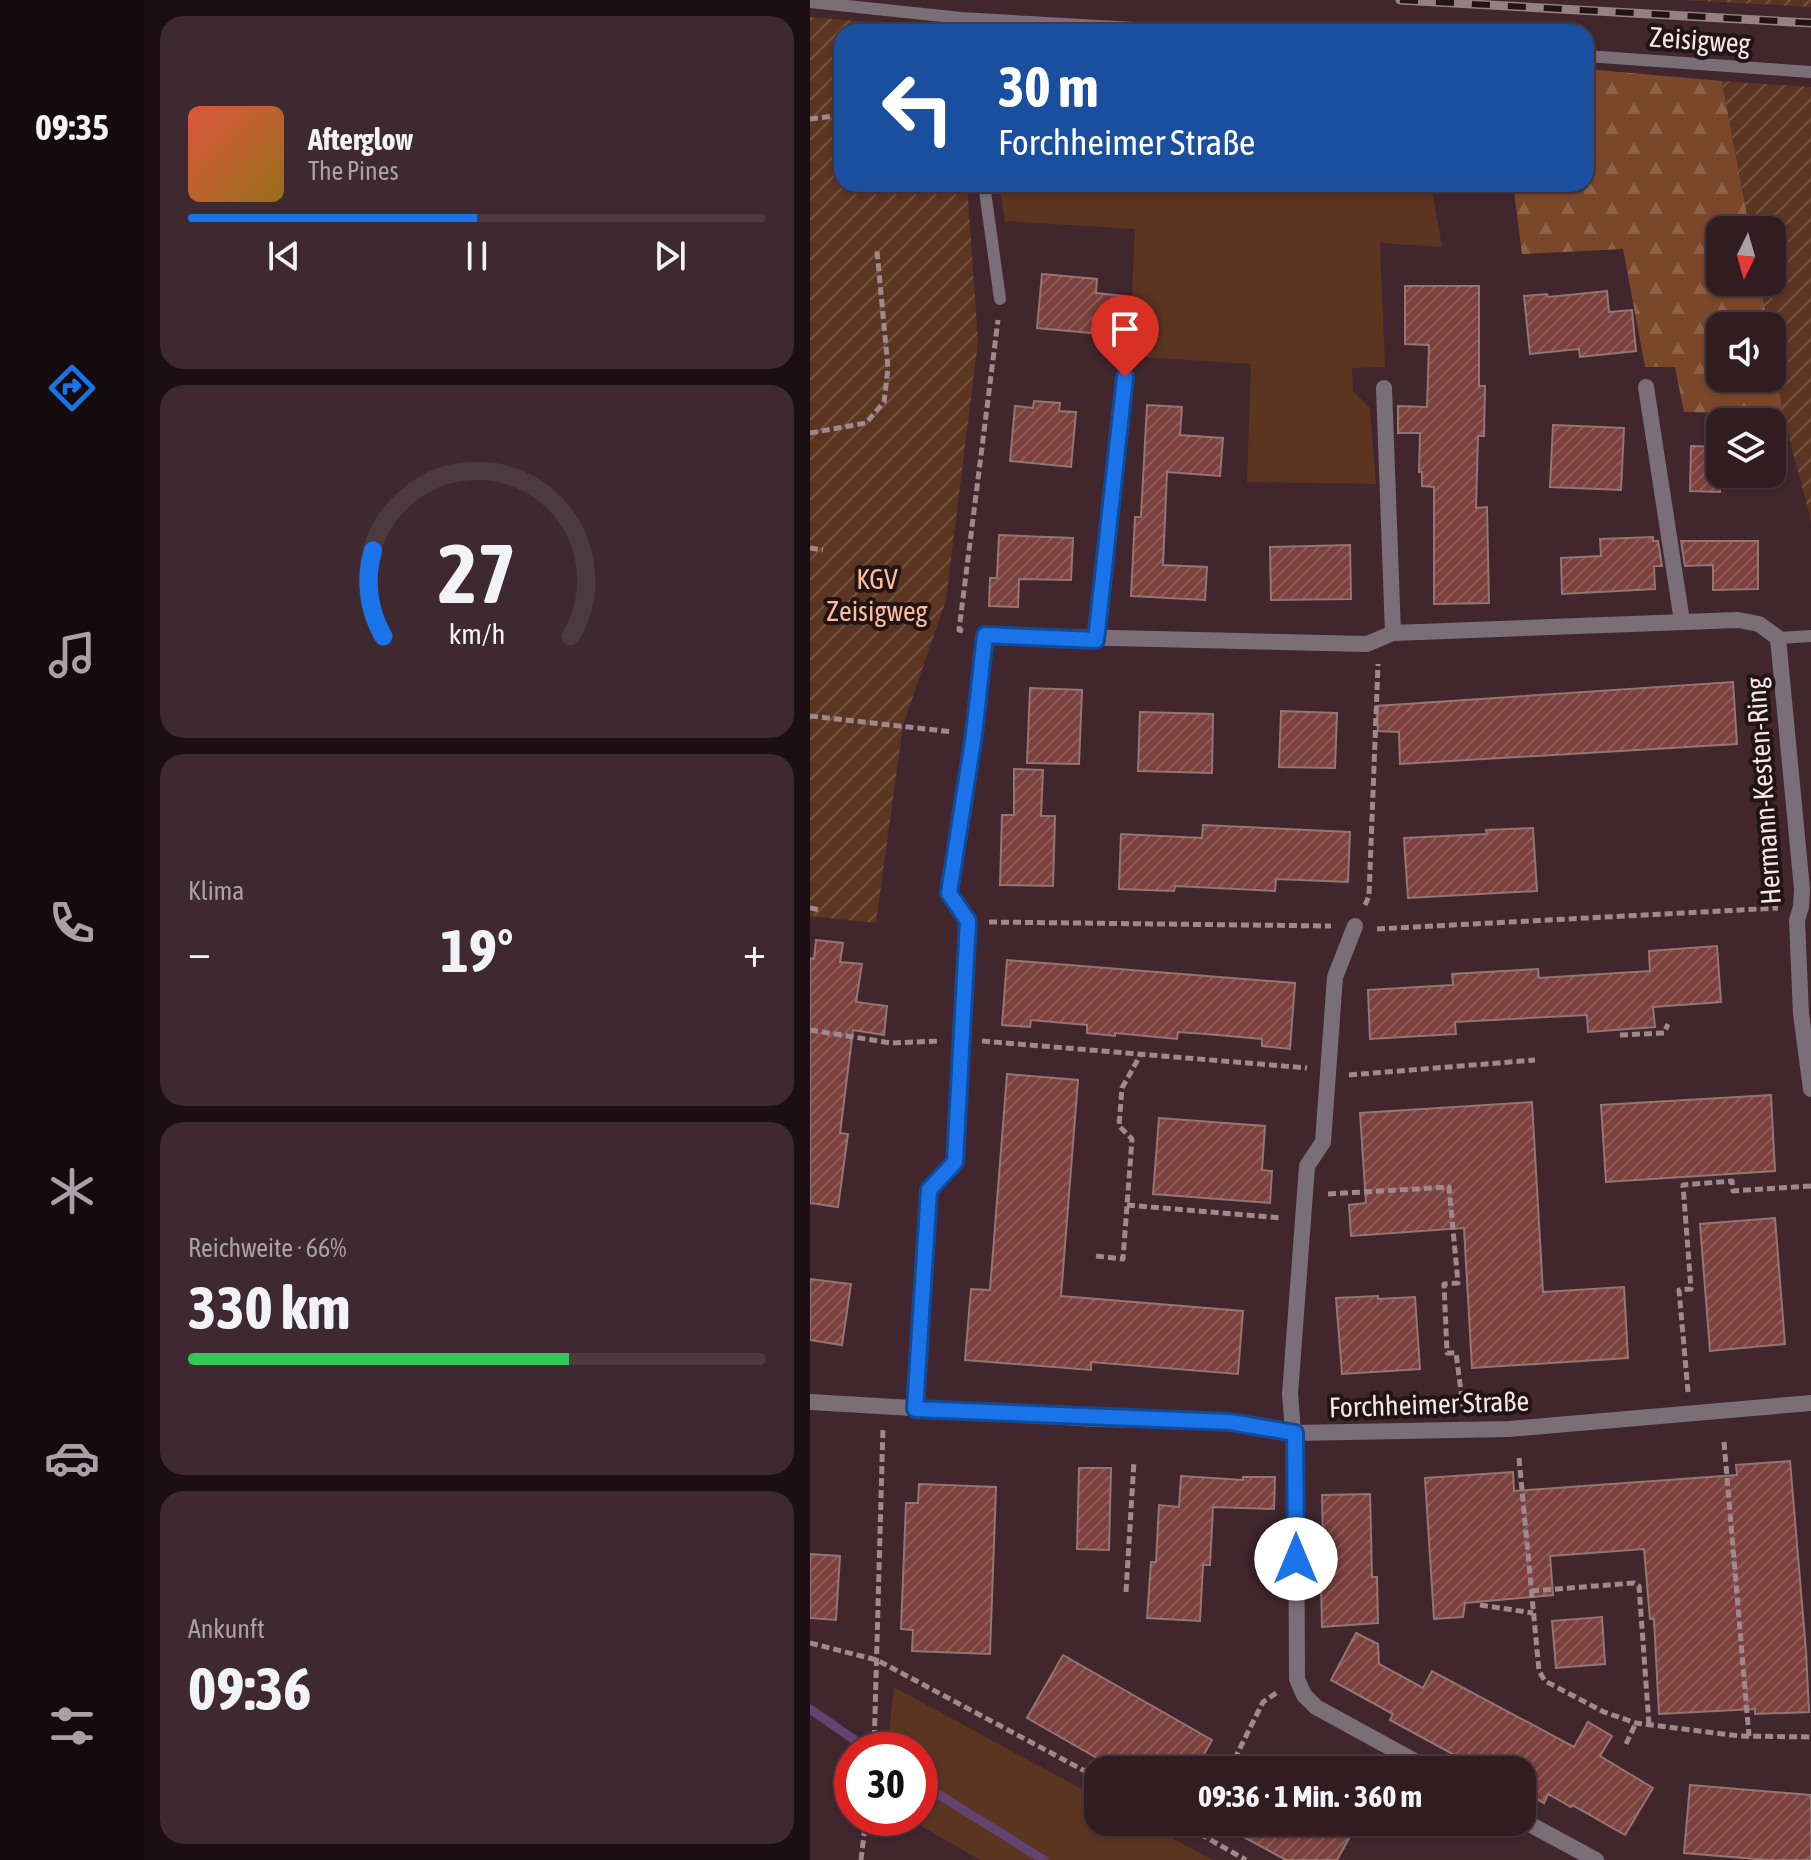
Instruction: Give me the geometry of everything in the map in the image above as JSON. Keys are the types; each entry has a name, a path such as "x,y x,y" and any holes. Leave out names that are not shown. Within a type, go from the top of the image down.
{"street":[{"path":"1096,640 1125,377"},
{"path":"1646,387 1682,621"},
{"path":"1384,388 1386,636"},
{"name":"Hermann-Kesten-Ring","path":"985,635 1367,644 1386,636 1682,621 1738,620 1759,624 1778,638 1806,889 1797,920 1801,1014 1811,1089"},
{"path":"915,1409 929,1190 955,1162 968,921 949,893 974,734 985,635"},
{"path":"1355,926 1335,977 1323,1142 1307,1166 1290,1394 1295,1433 1297,1679 1304,1695 1316,1707 1405,1756"},
{"name":"Forchheimer Straße","path":"810,1402 1230,1422 1295,1433 1466,1432 1811,1403"},
{"path":"1536,1828 1596,1860"}],"lane":[{"path":"810,2 955,24"},
{"name":"Zeisigweg","path":"1594,57 1811,72"},
{"path":"985,192 1000,299"},
{"path":"1778,638 1811,636"}],"path":[{"path":"810,119 834,116"},
{"path":"810,433 866,423 884,402 888,368 877,251"},
{"path":"985,635 959,630 1000,299"},
{"path":"810,548 823,550"},
{"path":"1355,926 1369,896 1386,636"},
{"path":"810,716 974,734"},
{"path":"968,921 1355,926 1384,930 1801,907"},
{"path":"810,908 821,910"},
{"path":"1620,1035 1664,1033 1668,1024"},
{"path":"810,1030 891,1043 961,1040 1141,1054 1328,1074 1535,1060"},
{"path":"1096,1256 1123,1259 1132,1139 1119,1126 1122,1088 1141,1054"},
{"path":"1689,1414 1679,1290 1691,1289 1683,1185 1732,1181 1733,1191 1811,1186"},
{"path":"1305,1196 1449,1187 1458,1283 1444,1284 1447,1353 1456,1353 1466,1432"},
{"path":"1127,1205 1303,1220"},
{"path":"875,1732 884,1407"},
{"path":"1724,1442 1749,1736"},
{"path":"1519,1458 1539,1671 1545,1681 1604,1712 1636,1723 1749,1736 1811,1737"},
{"path":"1126,1592 1134,1461"},
{"path":"1531,1591 1634,1583 1639,1586 1649,1725"},
{"path":"1480,1605 1533,1613"},
{"path":"810,1643 877,1660 1084,1771"},
{"path":"1236,1756 1263,1702 1297,1679"},
{"path":"1626,1744 1636,1723"},
{"path":"861,1860 864,1836"},
{"path":"1203,1836 1246,1860"}],"green space":[{"path":"1684,0 1811,0 1811,7"},
{"name":"KGV Zeisigweg","path":"810,17 873,24 834,24 834,192 968,192 978,341 946,600 903,725 876,923 810,916"},
{"path":"1594,70 1722,81 1747,216 1706,216 1706,296 1763,296 1765,312 1706,312 1706,392 1781,392 1784,408 1706,408 1706,412 1684,412 1675,367 1645,367 1623,249 1522,254 1514,192 1594,192"},
{"path":"1722,81 1811,87 1811,521 1786,424 1786,408 1782,408 1779,392 1786,392 1786,312 1765,312 1763,296 1786,296 1786,216 1747,216"},
{"path":"1000,192 1432,192 1442,247 1380,243 1385,367 1352,368 1353,391 1370,408 1376,484 1247,482 1251,364 1129,356 1135,229 1005,221"},
{"path":"894,1687 1084,1790 1084,1836 1169,1836 1213,1860 980,1860 938,1836 938,1732 889,1732"}],"building":[{"path":"1042,274 1097,279 1096,293 1124,296 1122,336 1037,328"},
{"path":"1405,286 1479,286 1479,386 1485,386 1484,436 1478,436 1476,508 1487,507 1489,603 1434,604 1434,487 1422,486 1422,472 1419,472 1420,433 1398,433 1398,406 1427,407 1429,345 1405,344"},
{"path":"1607,291 1609,312 1632,310 1636,351 1580,357 1579,349 1530,354 1524,296 1547,294 1548,297"},
{"path":"1034,401 1060,403 1059,411 1076,412 1071,467 1010,461 1015,406 1033,408"},
{"path":"1147,405 1182,407 1180,435 1223,438 1220,476 1167,472 1163,565 1207,567 1205,600 1131,596 1135,517 1141,517"},
{"path":"1553,425 1624,428 1621,490 1550,487"},
{"path":"1691,446 1706,447 1706,488 1720,488 1720,492 1690,491"},
{"path":"999,535 1073,538 1071,580 1019,579 1018,607 989,606 990,578 997,578"},
{"path":"1653,537 1653,541 1658,541 1662,566 1654,566 1655,589 1562,594 1561,558 1601,556 1600,539"},
{"path":"1681,541 1758,541 1758,589 1713,590 1713,565 1685,566"},
{"path":"1350,545 1351,599 1271,600 1270,547"},
{"path":"1733,682 1737,744 1400,764 1399,732 1378,731 1376,706"},
{"path":"1030,688 1082,690 1079,764 1027,763"},
{"path":"1281,711 1337,713 1335,768 1279,767"},
{"path":"1140,712 1213,714 1212,773 1138,771"},
{"path":"1014,769 1043,770 1041,816 1055,816 1053,886 1000,885 1002,815 1014,815"},
{"path":"1203,825 1350,832 1348,882 1276,879 1275,891 1175,886 1174,891 1119,889 1121,834 1202,838"},
{"path":"1533,828 1537,891 1408,898 1404,838 1487,834 1486,830"},
{"path":"816,940 843,943 840,962 862,964 856,1002 887,1006 884,1035 853,1030 840,1133 848,1134 838,1207 810,1203 810,958 814,959"},
{"path":"1717,946 1721,1002 1653,1007 1655,1027 1588,1032 1587,1015 1455,1022 1456,1034 1370,1039 1368,990 1453,985 1452,974 1538,969 1539,978 1650,971 1649,951"},
{"path":"1007,960 1295,983 1290,1049 1262,1046 1262,1039 1206,1034 1178,1032 1177,1039 1115,1033 1115,1036 1087,1033 1087,1025 1031,1020 1030,1027 1002,1025"},
{"path":"1007,1074 1078,1080 1061,1296 1243,1311 1238,1374 1091,1362 1091,1370 965,1360 971,1289 990,1290"},
{"path":"1771,1095 1775,1171 1606,1182 1601,1105"},
{"path":"1532,1102 1543,1292 1624,1287 1628,1358 1472,1368 1464,1228 1351,1236 1349,1205 1366,1203 1360,1113"},
{"path":"1159,1118 1265,1126 1262,1170 1272,1171 1270,1203 1153,1194"},
{"path":"1775,1218 1785,1344 1710,1351 1700,1224"},
{"path":"810,1279 851,1284 842,1345 810,1340"},
{"path":"1378,1296 1378,1299 1415,1297 1420,1369 1342,1374 1336,1298"},
{"path":"1790,1461 1809,1712 1755,1714 1755,1709 1659,1714 1654,1619 1650,1619 1644,1549 1550,1556 1553,1595 1465,1603 1463,1617 1434,1619 1425,1478 1513,1472 1514,1491 1737,1475 1736,1465"},
{"path":"1079,1468 1111,1468 1109,1550 1077,1549"},
{"path":"1181,1476 1243,1480 1243,1477 1275,1477 1274,1509 1213,1507 1210,1565 1203,1565 1200,1621 1147,1618 1151,1562 1156,1562 1159,1505 1179,1507"},
{"path":"919,1484 996,1487 990,1654 912,1651 913,1630 901,1629 906,1503 918,1503"},
{"path":"1370,1494 1372,1577 1377,1577 1378,1623 1322,1627 1322,1495"},
{"path":"810,1554 840,1556 836,1620 810,1618"},
{"path":"1602,1617 1605,1664 1556,1668 1552,1621"},
{"path":"1356,1633 1378,1644 1379,1664 1423,1688 1432,1671 1574,1747 1588,1722 1612,1736 1600,1756 1653,1788 1625,1835 1548,1794 1544,1803 1536,1799 1536,1756 1456,1756 1390,1720 1393,1714 1331,1680"},
{"path":"1063,1655 1212,1740 1203,1756 1094,1756 1027,1718"},
{"path":"1690,1785 1811,1795 1811,1860 1684,1853"},
{"path":"1242,1836 1350,1836 1337,1860 1286,1860"}],"waterway":[{"path":"810,1709 843,1732"},
{"path":"938,1794 1044,1860"}],"railway":[{"path":"1400,0 1811,23"}],"route":[{"path":"1125,377 1096,640 985,635 974,734 949,893 968,921 955,1162 929,1190 915,1409 1097,1419 1230,1422 1295,1433 1296,1559"}]}
